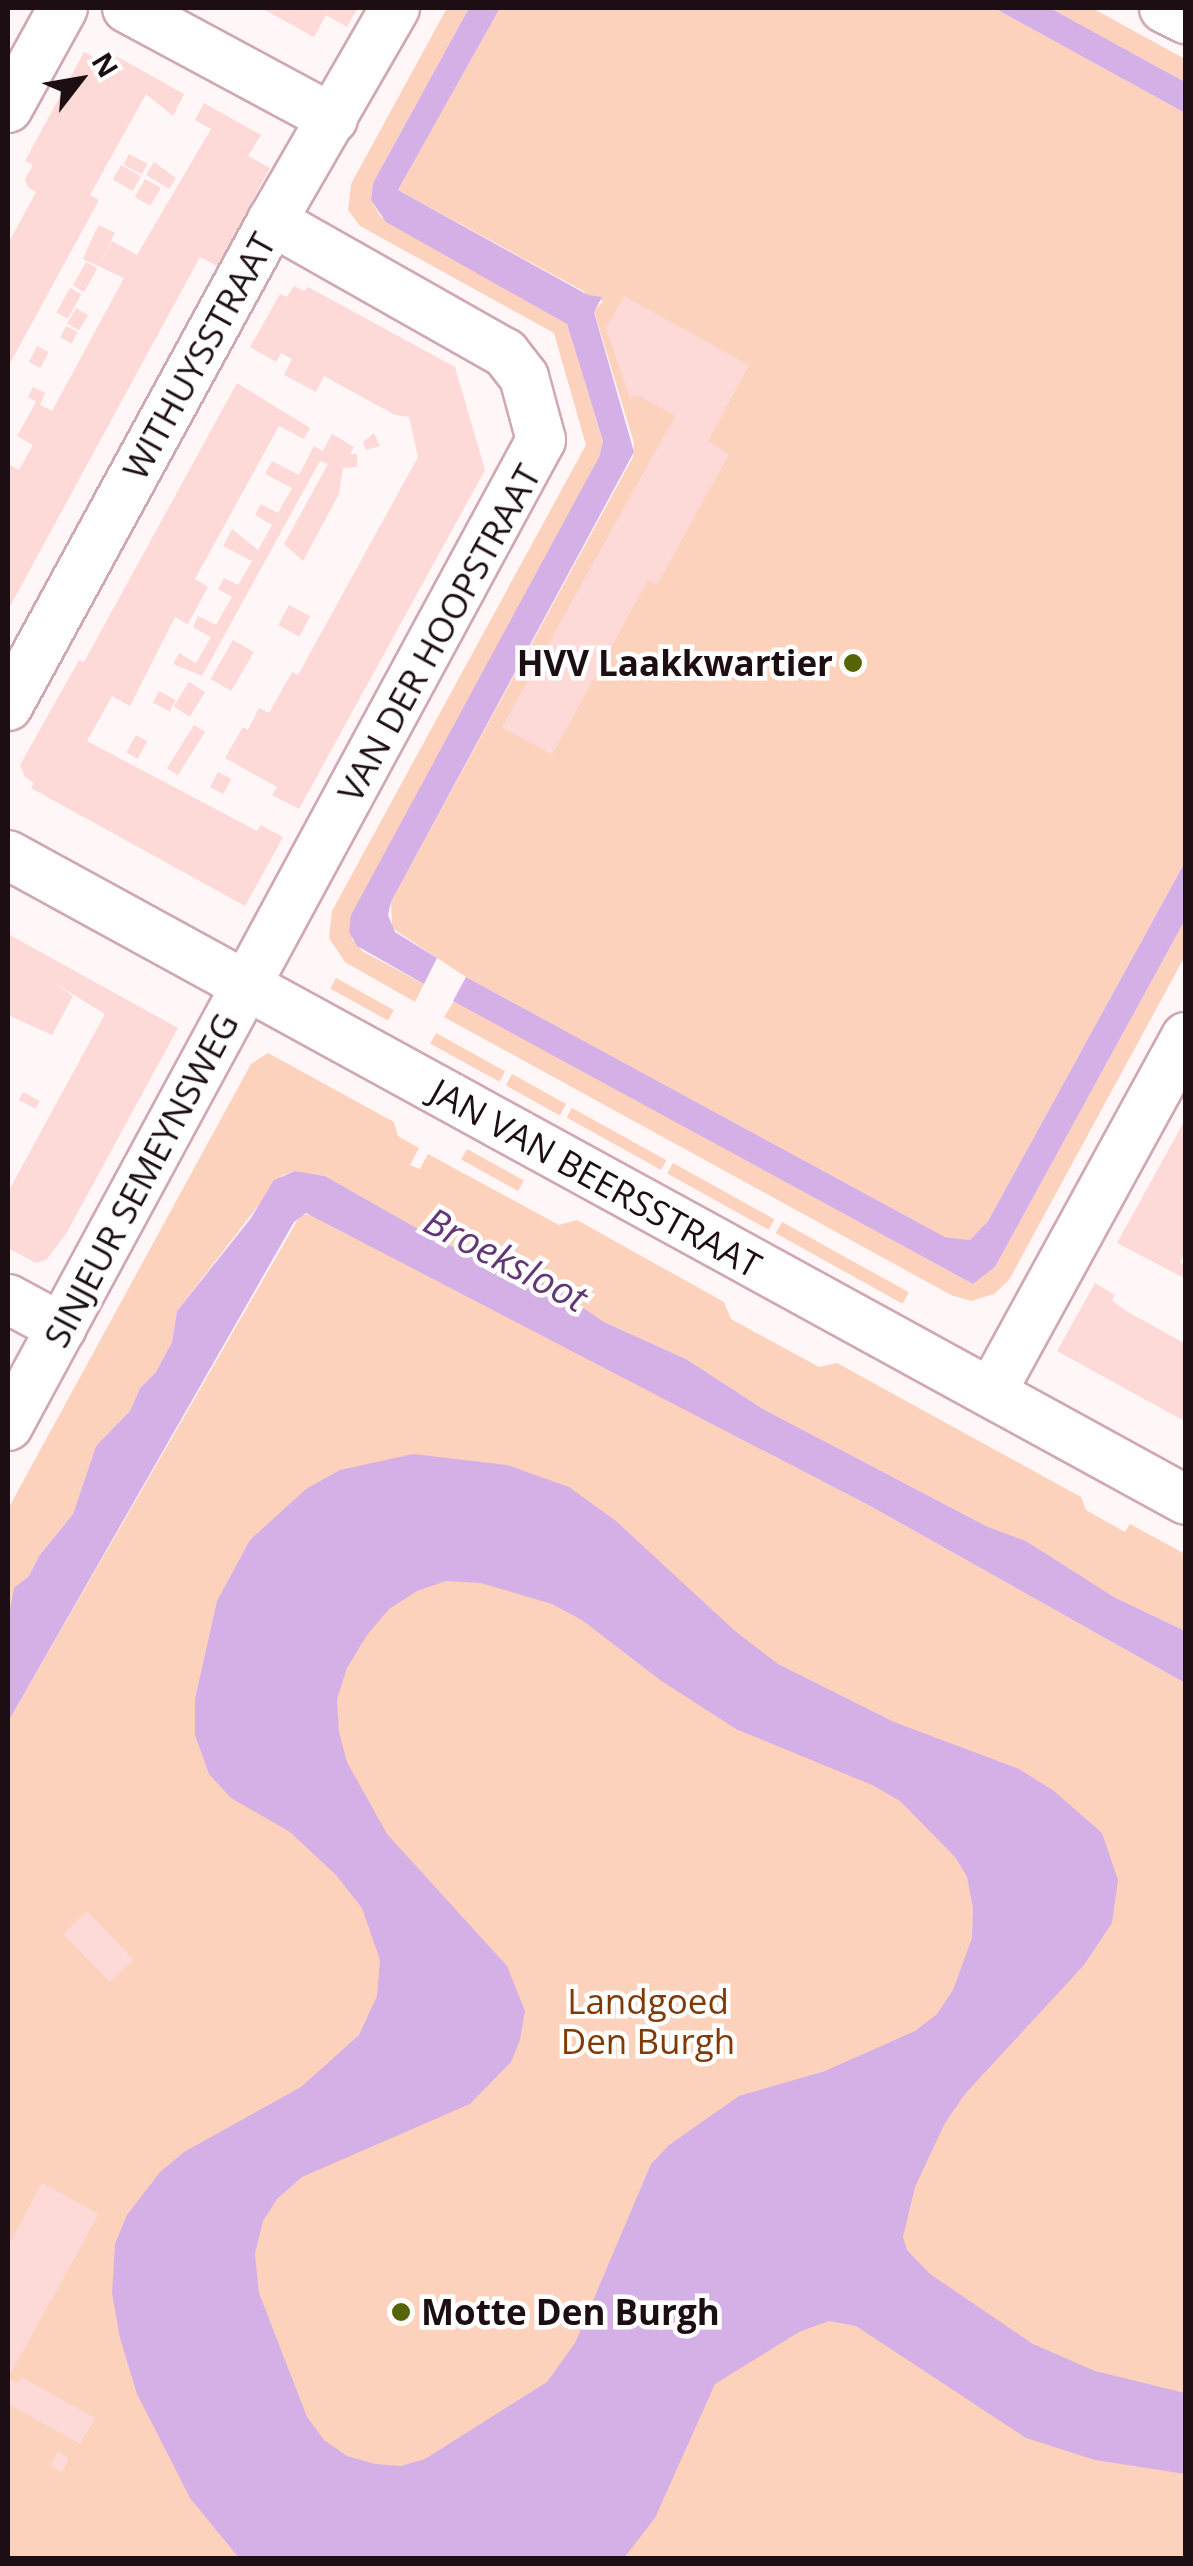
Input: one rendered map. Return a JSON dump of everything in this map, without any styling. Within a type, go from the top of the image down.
[{"type":"street","points":[[8,108],[63,8]]},
{"type":"street","points":[[127,8],[333,119]]},
{"type":"street","name":"WITHUYSSTRAAT","points":[[8,706],[272,222],[395,8]]},
{"type":"street","points":[[1166,8],[1186,19]]},
{"type":"street","name":"VAN DER HOOPSTRAAT","points":[[246,986],[541,440],[524,377],[510,358],[272,222]]},
{"type":"street","name":"JAN VAN BEERSSTRAAT","points":[[8,855],[1186,1500]]},
{"type":"street","name":"SINJEUR SEMEYNSWEG","points":[[8,1426],[246,986]]},
{"type":"street","points":[[992,1394],[1186,1037]]},
{"type":"street","points":[[8,1299],[62,1328]]},
{"type":"green space","points":[[447,8],[469,8],[373,183],[371,200],[381,217],[567,324],[603,441],[599,457],[352,939],[362,951],[424,984],[415,1002],[345,962],[329,938],[332,911],[586,445],[554,333],[360,226],[348,210],[351,184]]},
{"type":"green space","name":"HVV Laakkwartier","points":[[500,8],[994,8],[1185,113],[1185,862],[988,1221],[970,1240],[945,1237],[466,977],[392,928],[391,902],[633,457],[634,443],[594,311],[603,301],[582,295],[585,292],[398,190]]},
{"type":"green space","points":[[1050,8],[1092,8],[1185,59],[1185,82]]},
{"type":"green space","points":[[1185,920],[1185,956],[1009,1280],[994,1294],[971,1301],[951,1295],[444,1017],[454,1001],[973,1284],[995,1267]]},
{"type":"green space","points":[[336,978],[394,1010],[388,1020],[330,988]]},
{"type":"green space","points":[[436,1033],[505,1071],[499,1082],[430,1043]]},
{"type":"green space","points":[[268,1053],[394,1122],[398,1136],[419,1148],[410,1165],[420,1169],[428,1154],[559,1225],[577,1220],[724,1302],[731,1319],[819,1367],[837,1363],[1081,1497],[1086,1510],[1125,1532],[1130,1524],[1185,1554],[1185,1631],[1114,1597],[1026,1541],[988,1527],[763,1409],[686,1359],[604,1322],[531,1278],[442,1243],[325,1176],[295,1171],[281,1176],[177,1311],[172,1342],[156,1372],[140,1388],[130,1411],[96,1446],[73,1514],[39,1556],[29,1576],[15,1588],[8,1620],[8,1509],[251,1064]]},
{"type":"green space","points":[[512,1074],[566,1104],[560,1115],[506,1085]]},
{"type":"green space","points":[[572,1108],[666,1160],[661,1170],[567,1118]]},
{"type":"green space","points":[[467,1149],[524,1181],[518,1191],[461,1159]]},
{"type":"green space","points":[[673,1163],[774,1219],[769,1230],[667,1173]]},
{"type":"green space","name":"Landgoed Den Burgh","points":[[301,1214],[316,1216],[872,1507],[1185,1683],[1185,2558],[8,2558],[8,1722]]},
{"type":"green space","points":[[782,1222],[909,1292],[903,1304],[776,1233]]},
{"type":"shaded area","points":[[469,8],[500,8],[398,190],[588,295],[602,297],[594,312],[634,452],[391,902],[388,915],[395,932],[437,958],[424,984],[357,946],[349,932],[351,915],[599,457],[603,441],[567,324],[386,222],[371,200],[373,183]]},
{"type":"shaded area","points":[[994,8],[1050,8],[1185,82],[1185,113]]},
{"type":"shaded area","points":[[1185,862],[1185,920],[995,1267],[973,1284],[453,1001],[466,977],[945,1237],[970,1240],[988,1221]]},
{"type":"shaded area","points":[[295,1171],[325,1176],[441,1242],[551,1286],[604,1322],[686,1359],[763,1409],[988,1527],[1026,1541],[1114,1597],[1185,1631],[1185,1683],[872,1507],[306,1213],[294,1222],[8,1722],[8,1620],[14,1588],[29,1576],[39,1556],[73,1514],[96,1446],[130,1411],[140,1388],[156,1372],[172,1342],[177,1311],[251,1218],[274,1180]]},
{"type":"shaded area","points":[[413,1454],[507,1465],[569,1487],[616,1521],[735,1631],[778,1664],[894,1722],[1019,1769],[1054,1791],[1102,1833],[1118,1880],[1112,1923],[1084,1965],[965,2094],[945,2123],[915,2187],[903,2237],[907,2250],[930,2274],[1033,2344],[1095,2371],[1185,2393],[1185,2474],[1095,2460],[1026,2438],[856,2326],[829,2321],[799,2332],[715,2384],[655,2518],[624,2558],[239,2558],[190,2498],[137,2394],[120,2338],[112,2293],[115,2244],[127,2215],[160,2172],[184,2152],[301,2087],[359,2035],[377,1996],[380,1960],[362,1908],[336,1875],[290,1832],[231,1798],[209,1774],[195,1735],[195,1699],[217,1601],[250,1540],[306,1489],[340,1470]],"holes":[[[446,1581],[481,1583],[552,1604],[582,1620],[660,1680],[736,1729],[872,1785],[900,1801],[956,1858],[967,1877],[973,1908],[972,1938],[953,1990],[937,2014],[915,2031],[825,2071],[739,2096],[669,2145],[651,2164],[575,2343],[547,2382],[425,2459],[401,2466],[375,2464],[347,2456],[324,2440],[307,2417],[259,2293],[255,2254],[263,2221],[277,2199],[302,2177],[470,2104],[511,2062],[520,2040],[525,2011],[507,1966],[387,1834],[347,1762],[339,1732],[337,1699],[347,1668],[389,1609],[417,1591]]]},
{"type":"building","points":[[261,8],[358,8],[347,27],[326,15],[314,37]]},
{"type":"building","points":[[84,52],[104,62],[109,52],[184,94],[173,116],[146,94],[90,195],[99,200],[8,367],[8,244],[36,192],[25,179],[33,165],[25,161]]},
{"type":"building","points":[[204,103],[261,135],[248,156],[270,168],[217,266],[200,257],[8,610],[8,464],[19,470],[33,445],[17,436],[36,402],[28,397],[33,387],[45,393],[40,405],[52,411],[124,278],[83,259],[94,234],[99,225],[115,233],[101,262],[112,241],[137,255],[211,129],[195,120]]},
{"type":"building","points":[[129,154],[148,164],[142,174],[123,165]]},
{"type":"building","points":[[154,162],[176,178],[169,189],[146,175]]},
{"type":"building","points":[[121,165],[141,176],[133,191],[113,180]]},
{"type":"building","points":[[145,179],[161,188],[151,206],[135,197]]},
{"type":"building","points":[[86,262],[97,268],[84,292],[73,286]]},
{"type":"building","points":[[294,286],[304,291],[308,287],[455,367],[485,470],[299,809],[272,795],[277,787],[225,758],[243,727],[248,730],[259,708],[269,713],[292,672],[298,675],[418,457],[409,417],[395,415],[324,376],[316,392],[284,375],[292,359],[281,353],[276,362],[250,347],[280,294],[287,297]]},
{"type":"building","points":[[70,288],[81,294],[68,319],[56,312]]},
{"type":"building","points":[[624,296],[749,365],[708,441],[729,454],[657,585],[648,580],[552,755],[502,727],[675,416],[638,395],[630,398],[606,329]]},
{"type":"building","points":[[76,308],[88,315],[79,331],[67,324]]},
{"type":"building","points":[[66,326],[78,332],[72,343],[60,338]]},
{"type":"building","points":[[37,346],[49,352],[40,368],[29,362]]},
{"type":"building","points":[[237,383],[310,428],[304,439],[279,426],[195,579],[208,587],[188,624],[175,617],[130,706],[112,696],[87,741],[257,831],[261,825],[283,837],[245,906],[31,788],[34,783],[25,777],[20,765],[79,660],[84,662]]},
{"type":"building","points":[[374,433],[380,446],[366,450],[363,442]]},
{"type":"building","points":[[332,434],[354,447],[350,454],[357,454],[357,467],[343,468],[339,494],[303,561],[284,544],[328,464],[320,461],[202,676],[173,664],[179,653],[196,663],[211,637],[193,627],[198,616],[216,625],[232,597],[218,589],[224,578],[238,585],[252,561],[223,546],[232,529],[258,550],[272,525],[255,515],[261,504],[278,513],[292,488],[265,474],[272,461],[299,475],[314,446],[323,451]]},
{"type":"building","points":[[289,605],[310,616],[299,637],[278,625]]},
{"type":"building","points":[[233,640],[254,652],[231,691],[210,679]]},
{"type":"building","points":[[189,682],[205,692],[190,717],[174,707]]},
{"type":"building","points":[[159,691],[176,700],[170,711],[153,702]]},
{"type":"building","points":[[194,725],[205,732],[178,775],[167,768]]},
{"type":"building","points":[[136,735],[147,741],[138,759],[126,752]]},
{"type":"building","points":[[218,772],[231,779],[223,794],[210,787]]},
{"type":"building","points":[[8,934],[178,1028],[66,1234],[46,1260],[36,1263],[8,1248],[8,1192],[105,1014],[53,982],[73,996],[52,1035],[8,1015]]},
{"type":"building","points":[[23,1092],[40,1101],[36,1109],[19,1100]]},
{"type":"building","points":[[1186,1118],[1186,1252],[1180,1262],[1186,1265],[1186,1279],[1117,1243]]},
{"type":"building","points":[[1095,1283],[1115,1295],[1112,1300],[1126,1311],[1186,1344],[1186,1422],[1057,1351]]},
{"type":"building","points":[[87,1911],[134,1959],[110,1982],[63,1934]]},
{"type":"building","points":[[42,2183],[99,2214],[8,2378],[8,2246]]},
{"type":"building","points":[[21,2377],[95,2418],[80,2444],[10,2405],[8,2411],[8,2378],[18,2383]]},
{"type":"building","points":[[58,2452],[69,2458],[62,2472],[50,2466]]},
{"type":"place","name":"HVV Laakkwartier","points":[[853,663]]},
{"type":"place","name":"Motte Den Burgh","points":[[401,2312]]},
{"type":"water label","name":"Broeksloot","points":[[506,1259]]}]
